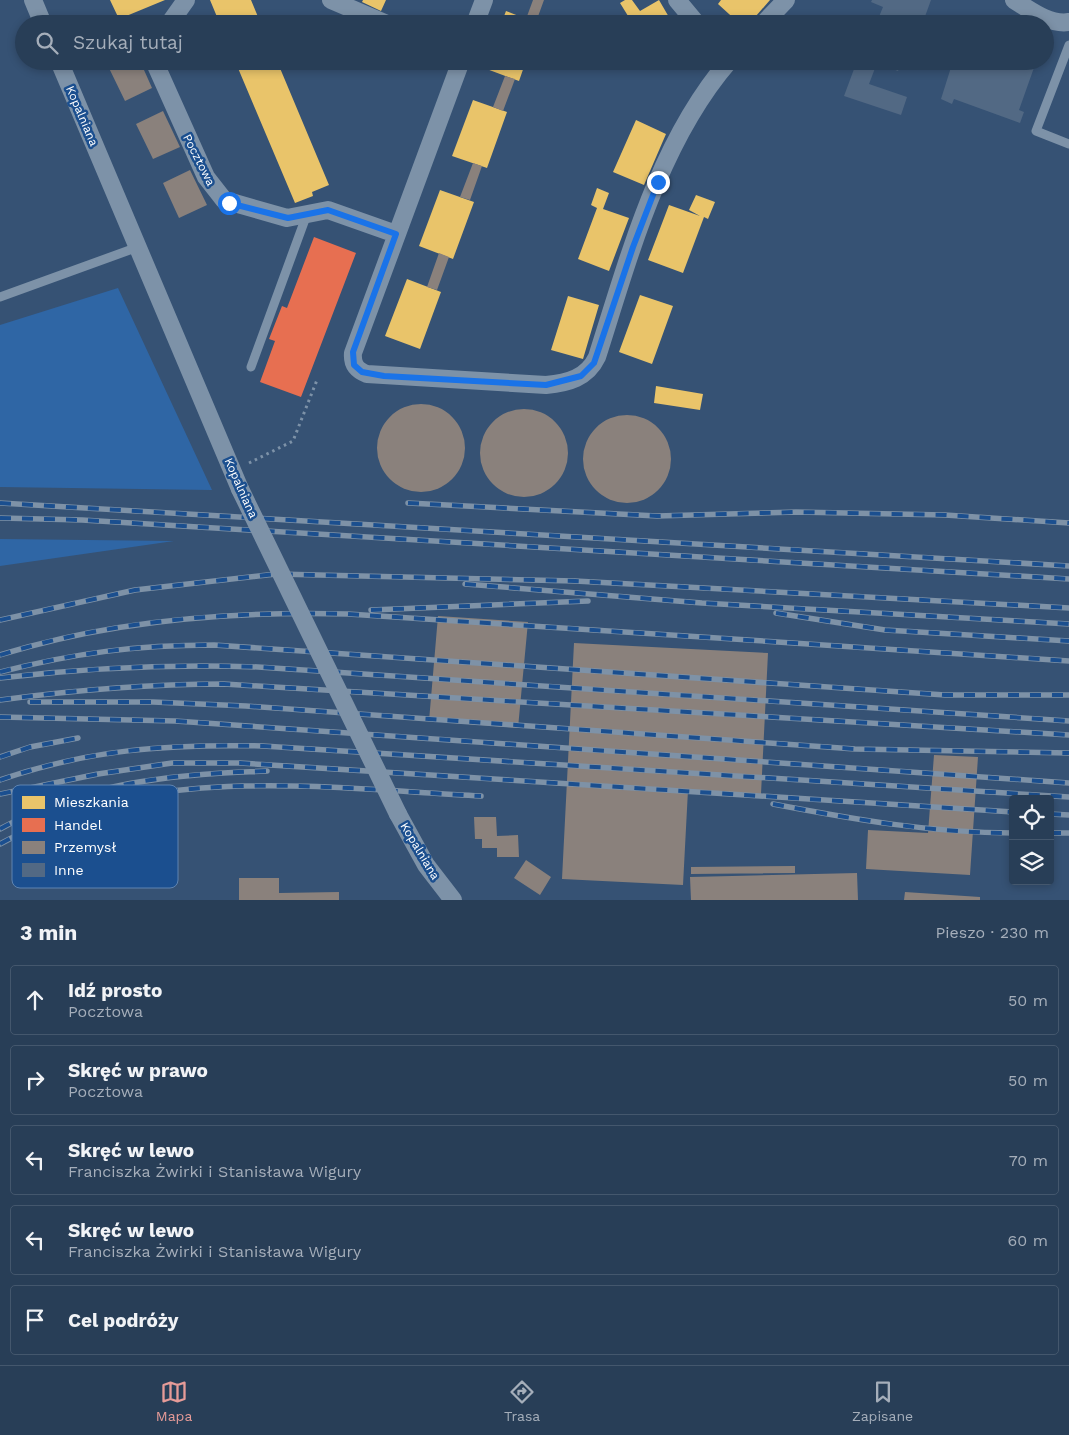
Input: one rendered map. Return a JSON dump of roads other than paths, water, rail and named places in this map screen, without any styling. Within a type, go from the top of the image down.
[{"type":"street","points":[[33,0],[39,15]]},
{"type":"street","points":[[175,15],[186,0]]},
{"type":"street","points":[[331,0],[366,15]]},
{"type":"street","points":[[478,15],[484,0]]},
{"type":"street","points":[[677,0],[690,15]]},
{"type":"street","points":[[772,15],[786,0]]},
{"type":"street","points":[[1014,0],[1039,15]]},
{"type":"street","points":[[1054,21],[1069,22]]},
{"type":"street","name":"Kopalniana","points":[[63,70],[240,488],[398,814],[426,865],[453,900]]},
{"type":"street","name":"Pocztowa","points":[[158,70],[203,170],[220,196],[236,205],[288,218],[328,210],[396,234]]},
{"type":"street","points":[[458,70],[355,346],[354,365],[362,372],[384,376],[546,385],[572,380],[587,372],[597,357],[637,235],[673,148],[694,107],[722,70]]},
{"type":"lane","points":[[1069,45],[1036,131],[1069,144]]},
{"type":"lane","points":[[251,367],[307,214]]},
{"type":"lane","points":[[0,297],[138,247]]},
{"type":"railway","points":[[0,503],[1069,566]]},
{"type":"railway","points":[[408,503],[657,516],[796,512],[945,515],[1069,523]]},
{"type":"railway","points":[[0,518],[82,520],[1069,579]]},
{"type":"railway","points":[[0,620],[135,590],[276,574],[575,581],[1069,608]]},
{"type":"railway","points":[[465,584],[702,603],[1069,624]]},
{"type":"railway","points":[[371,610],[588,601]]},
{"type":"railway","points":[[0,655],[85,633],[128,626],[216,616],[304,613],[348,614],[1069,661]]},
{"type":"railway","points":[[776,613],[885,630],[1069,641]]},
{"type":"railway","points":[[0,672],[106,651],[185,645],[214,645],[945,695],[1069,695]]},
{"type":"railway","points":[[0,678],[129,668],[193,666],[258,667],[1069,721]]},
{"type":"railway","points":[[0,700],[112,688],[224,684],[1069,735]]},
{"type":"railway","points":[[30,702],[153,702],[246,706],[855,749],[1069,753]]},
{"type":"railway","points":[[0,717],[175,721],[1069,783]]},
{"type":"railway","points":[[0,757],[30,747],[78,738]]},
{"type":"railway","points":[[0,780],[66,761],[98,755],[195,746],[263,746],[1069,797]]},
{"type":"railway","points":[[44,785],[98,774],[172,763],[240,763],[1009,812]]},
{"type":"railway","points":[[125,785],[163,778],[267,771]]},
{"type":"railway","points":[[178,791],[236,786],[297,786],[481,796]]},
{"type":"railway","points":[[0,794],[12,792]]},
{"type":"railway","points":[[773,804],[862,820],[922,828],[1009,833]]},
{"type":"railway","points":[[1054,814],[1069,815]]},
{"type":"railway","points":[[0,829],[12,823]]},
{"type":"railway","points":[[1054,833],[1069,833]]},
{"type":"railway","points":[[0,844],[12,838]]}]
